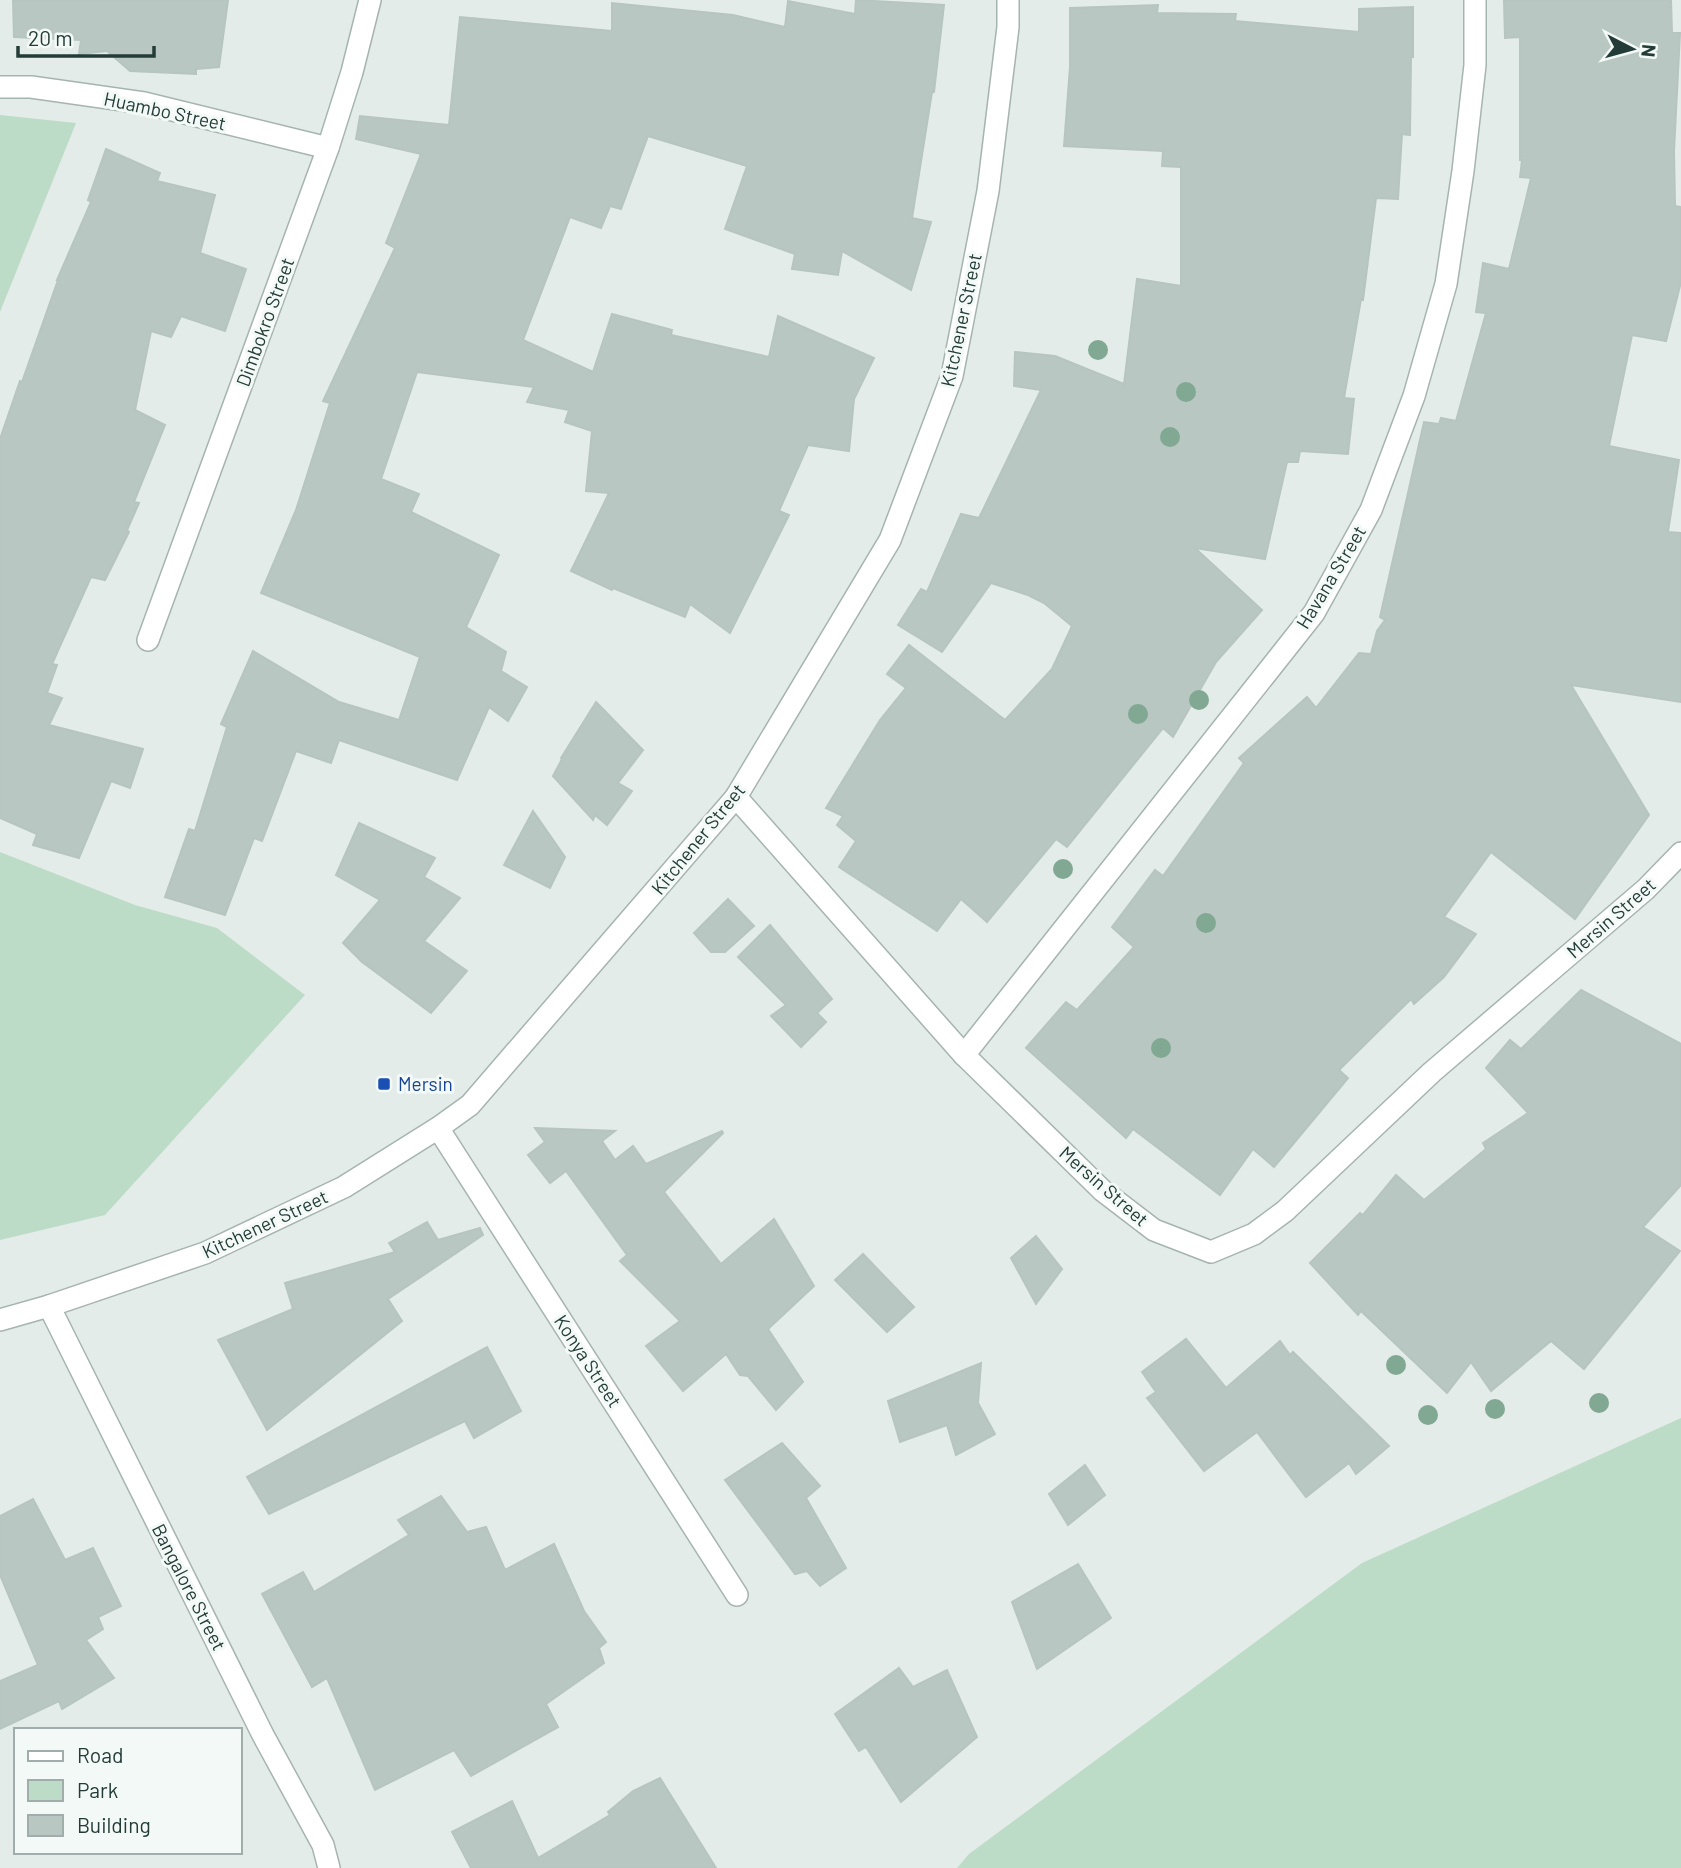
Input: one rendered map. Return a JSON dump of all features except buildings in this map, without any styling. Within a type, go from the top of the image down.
[{"type":"street","name":"Dimbokro Street","points":[[148,640],[328,148],[352,72],[370,0]]},
{"type":"street","name":"Kitchener Street","points":[[0,1320],[205,1253],[344,1187],[438,1128],[470,1105],[736,797],[890,540],[952,376],[988,191],[1008,27],[1008,0]]},
{"type":"street","name":"Havana Street","points":[[964,1055],[1314,613],[1371,510],[1414,396],[1446,284],[1475,65],[1475,0]]},
{"type":"street","name":"Huambo Street","points":[[0,87],[31,87],[144,103],[328,148]]},
{"type":"street","name":"Mersin Street","points":[[736,797],[964,1055],[1103,1191],[1154,1230],[1211,1252],[1255,1234],[1285,1211],[1432,1072],[1646,889],[1681,853]]},
{"type":"street","name":"Konya Street","points":[[438,1128],[737,1595]]},
{"type":"street","name":"Bangalore Street","points":[[49,1306],[263,1735],[323,1845],[329,1868]]},
{"type":"green space","points":[[0,115],[76,123],[0,312]]},
{"type":"green space","points":[[0,852],[135,905],[217,928],[305,995],[105,1215],[0,1240]]},
{"type":"green space","points":[[1681,1418],[1681,1868],[957,1868],[969,1854],[1362,1563]]},
{"type":"place","name":"Mersin","points":[[384,1084]]}]
